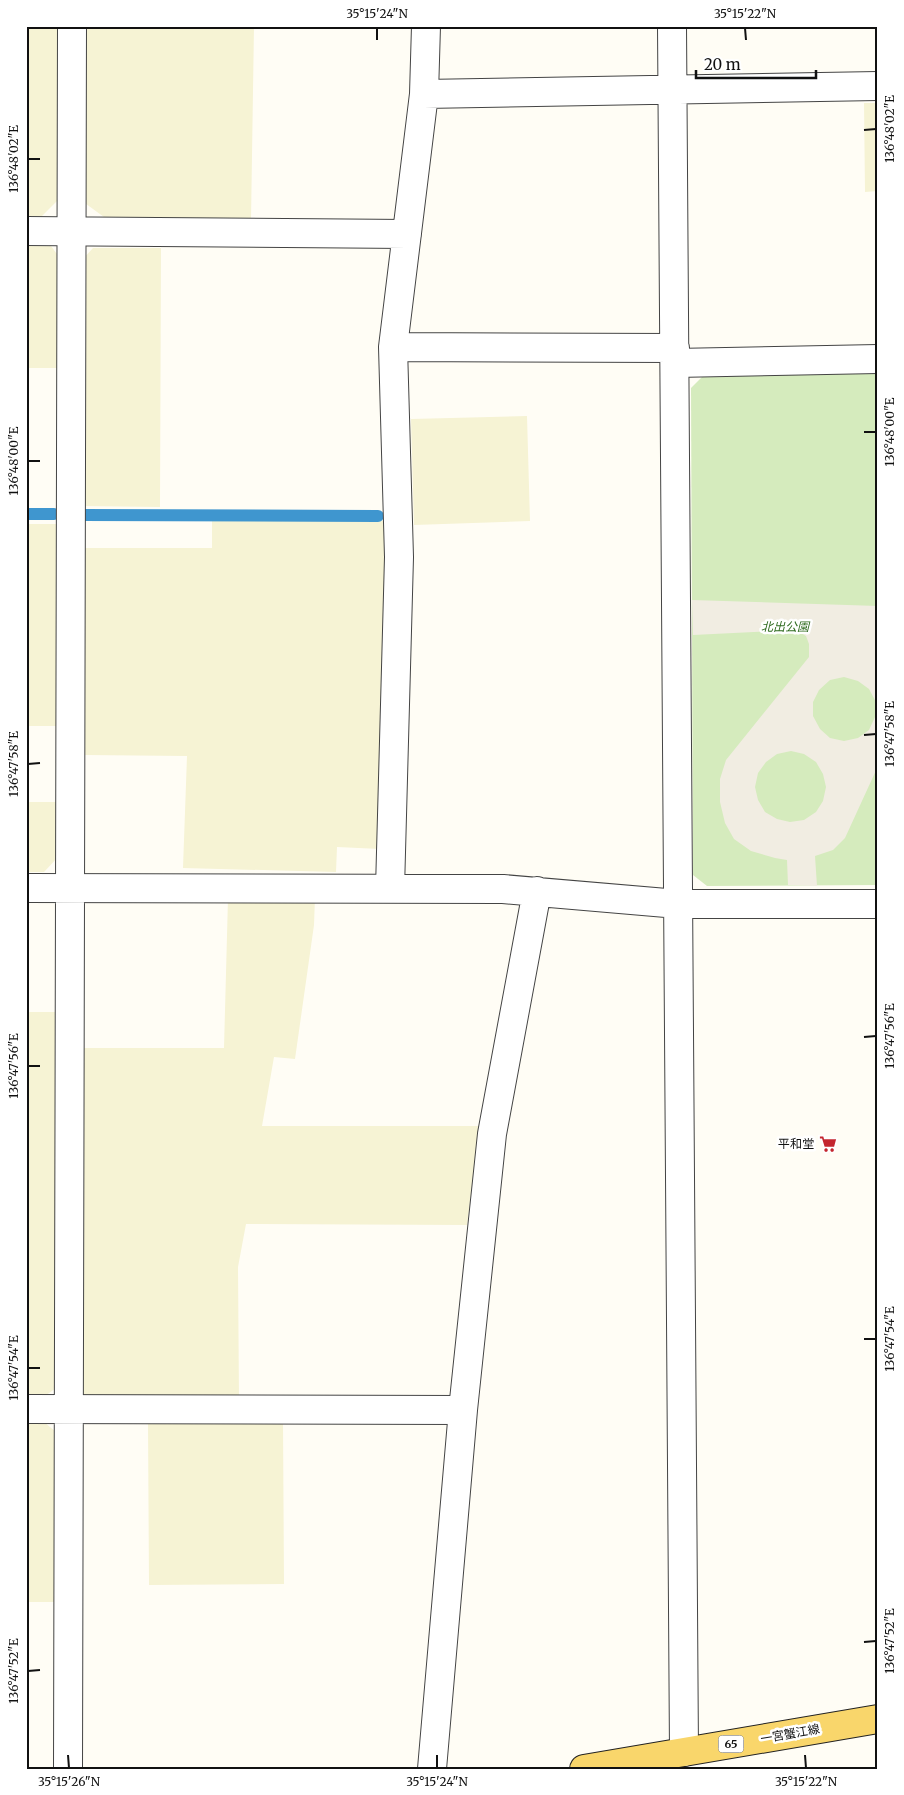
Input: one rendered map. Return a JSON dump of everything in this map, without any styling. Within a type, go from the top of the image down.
[{"type":"main road","name":"一宮蟹江線","points":[[584,1769],[878,1719]]},
{"type":"street","points":[[68,1769],[72,26]]},
{"type":"street","points":[[390,889],[400,557],[393,347],[424,94],[426,26]]},
{"type":"street","points":[[672,26],[684,1752]]},
{"type":"street","points":[[424,94],[878,86]]},
{"type":"street","points":[[26,232],[407,234]]},
{"type":"street","points":[[393,347],[675,356],[878,359]]},
{"type":"street","points":[[26,888],[503,889],[678,904],[878,904]]},
{"type":"street","points":[[432,1769],[463,1410],[492,1134],[537,892]]},
{"type":"street","points":[[26,1409],[463,1410]]},
{"type":"shaded area","points":[[26,26],[59,26],[59,199],[42,216],[26,216]]},
{"type":"shaded area","points":[[84,26],[254,26],[251,220],[104,217],[82,201]]},
{"type":"shaded area","points":[[864,103],[878,103],[878,191],[865,192]]},
{"type":"shaded area","points":[[26,238],[41,238],[51,246],[60,258],[59,368],[26,368]]},
{"type":"shaded area","points":[[93,248],[161,248],[160,507],[82,506],[83,259]]},
{"type":"shaded area","points":[[527,416],[530,521],[414,525],[411,419]]},
{"type":"shaded area","points":[[212,521],[386,521],[380,849],[337,847],[336,872],[183,868],[187,756],[85,755],[85,548],[212,548]]},
{"type":"shaded area","points":[[26,524],[57,524],[56,726],[26,726]]},
{"type":"shaded area","points":[[692,600],[878,606],[878,766],[845,838],[833,850],[815,856],[817,886],[788,885],[787,860],[751,851],[734,839],[725,823],[720,802],[720,779],[726,760],[809,657],[809,644],[806,636],[796,630],[693,635]],"holes":[[[844,677],[858,681],[869,689],[876,702],[875,717],[869,730],[858,738],[844,741],[830,738],[820,729],[813,716],[813,702],[819,690],[830,680]],[[791,751],[804,754],[816,762],[823,774],[826,787],[823,801],[816,812],[804,820],[790,822],[777,819],[765,812],[758,800],[755,787],[758,773],[766,762],[777,754]]]},
{"type":"shaded area","points":[[26,802],[58,802],[59,856],[44,872],[26,872]]},
{"type":"shaded area","points":[[315,897],[314,925],[295,1059],[274,1057],[262,1126],[480,1126],[467,1225],[246,1224],[238,1267],[239,1399],[93,1402],[80,1392],[80,1048],[224,1048],[228,898]]},
{"type":"shaded area","points":[[26,1012],[57,1012],[56,1388],[38,1401],[26,1401]]},
{"type":"shaded area","points":[[26,1417],[38,1417],[56,1432],[56,1602],[26,1602]]},
{"type":"shaded area","points":[[283,1421],[284,1584],[149,1585],[148,1422]]},
{"type":"green space","name":"北出公園","points":[[878,373],[878,885],[707,886],[693,875],[691,388],[704,375]]},
{"type":"waterway","points":[[26,514],[54,514]]},
{"type":"waterway","points":[[83,515],[378,516]]},
{"type":"place","name":"平和堂","points":[[828,1144]]}]
